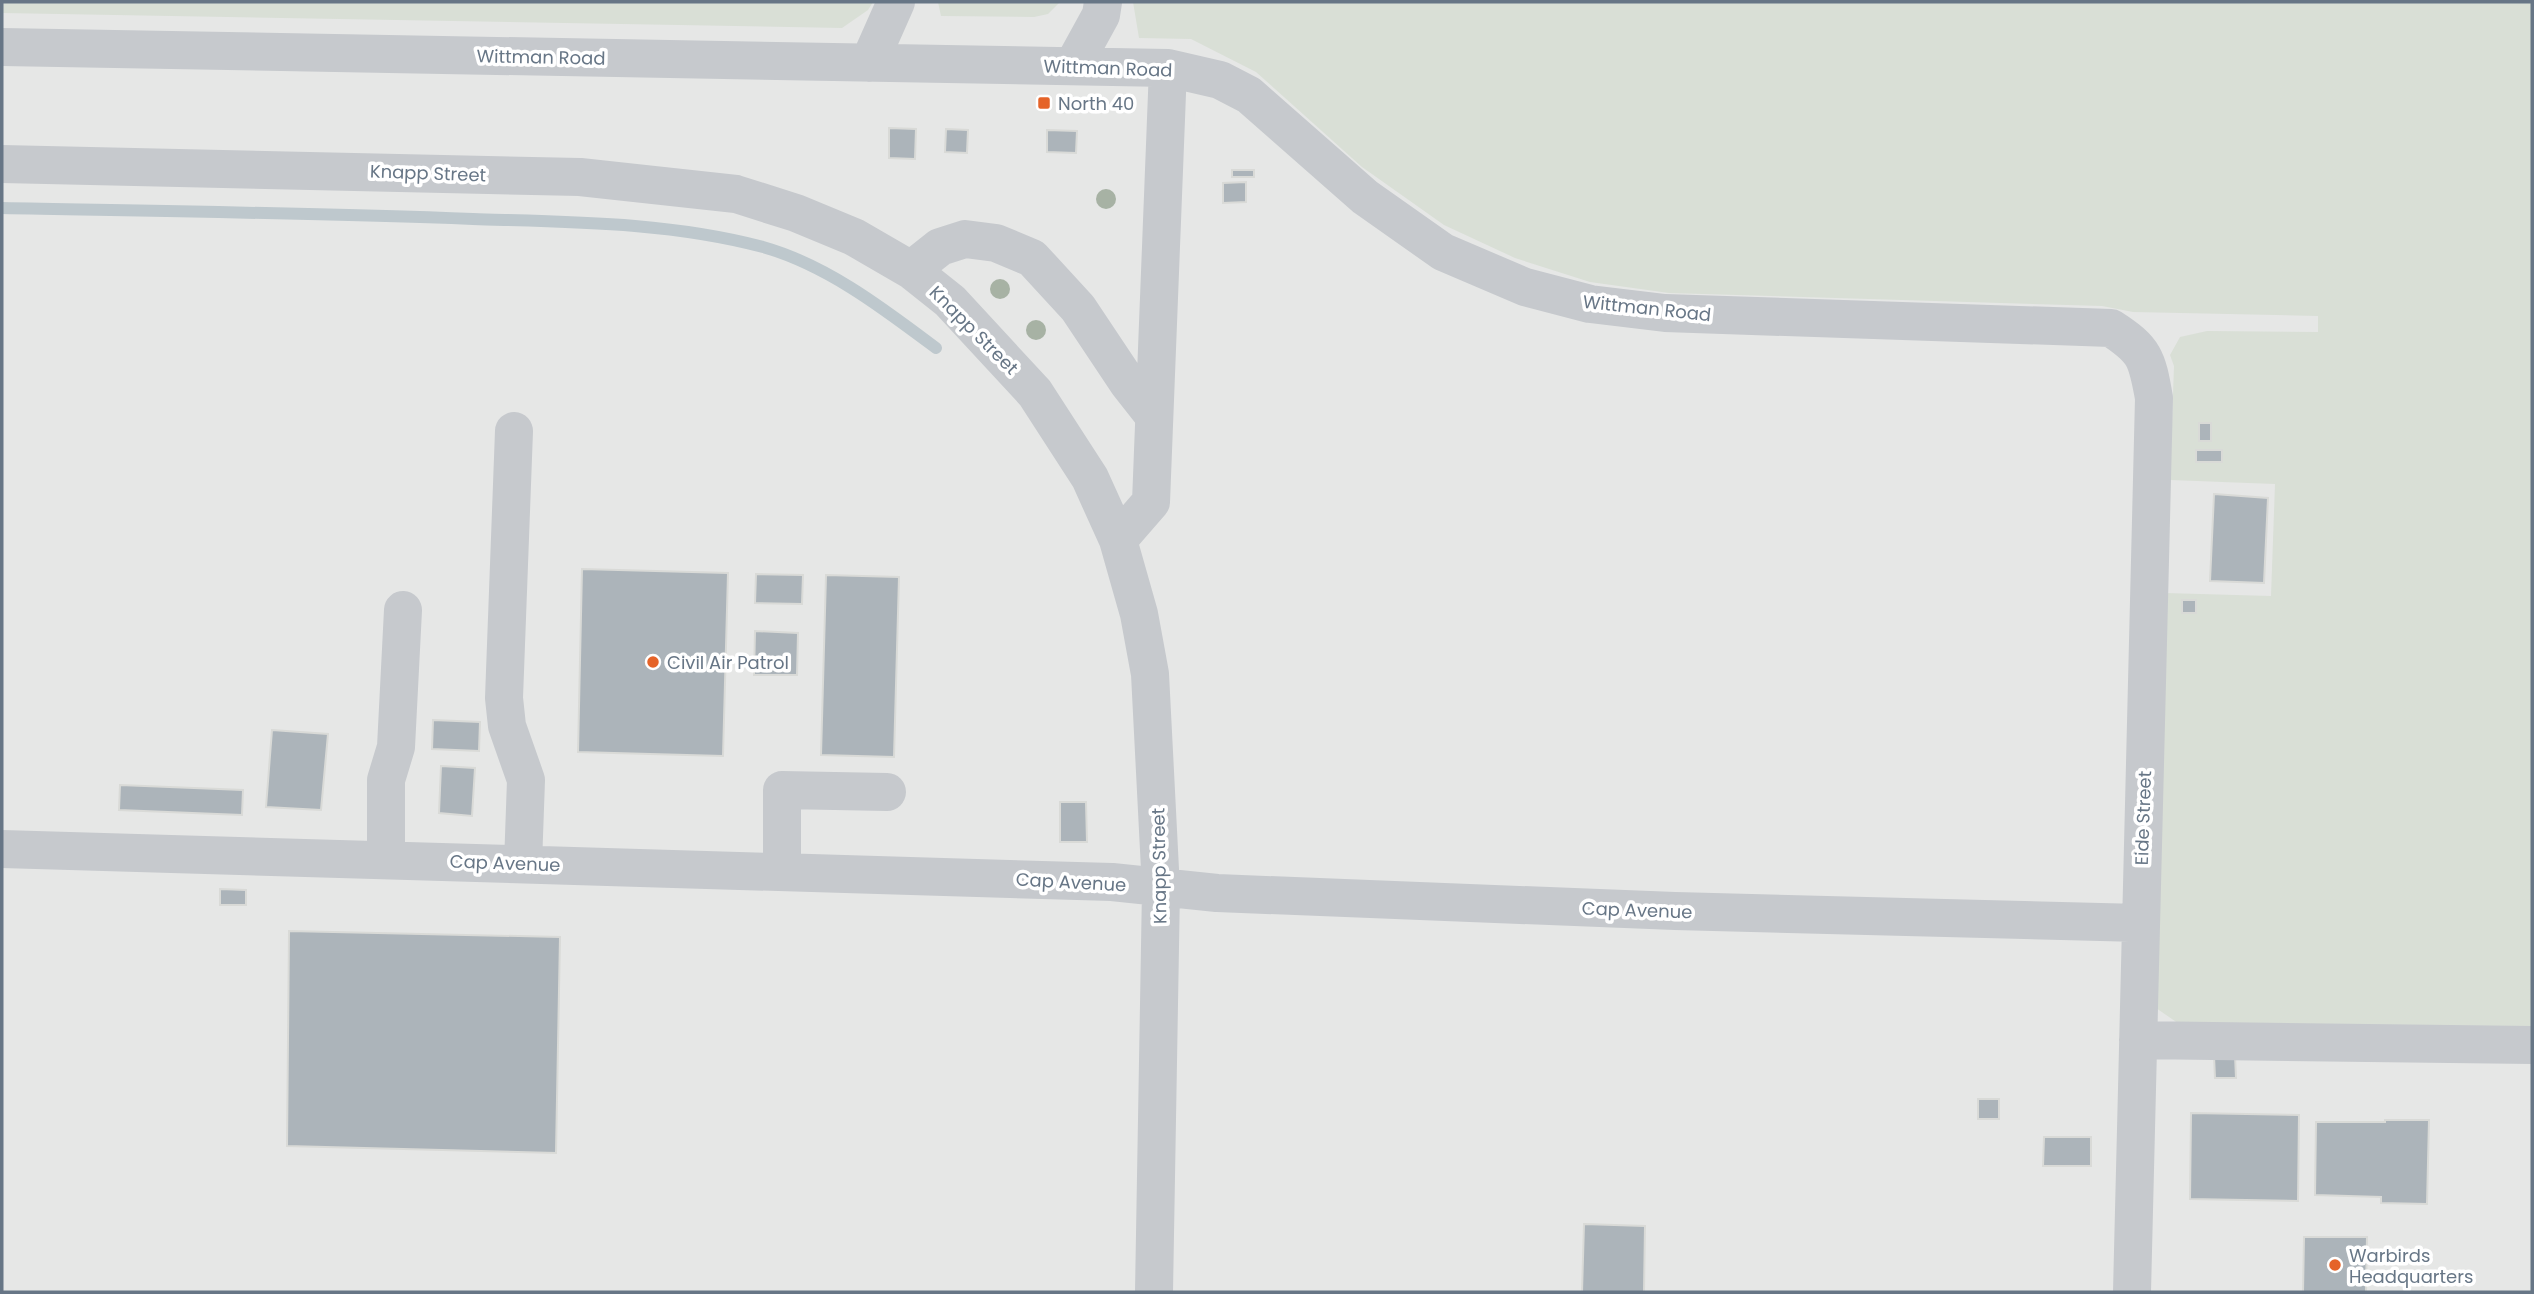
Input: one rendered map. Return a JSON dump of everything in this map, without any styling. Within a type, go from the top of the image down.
[{"type":"lane","points":[[869,63],[896,2]]},
{"type":"lane","points":[[1073,66],[1101,15],[1103,2]]},
{"type":"lane","name":"Wittman Road","points":[[2,47],[1168,68],[1220,79],[1249,95],[1365,197],[1443,253],[1525,287],[1590,304],[1665,313],[2111,328],[2138,346]]},
{"type":"lane","points":[[1118,540],[1151,502],[1168,68]]},
{"type":"lane","name":"Knapp Street","points":[[2,164],[580,177],[736,194],[796,213],[854,237],[911,270],[950,301],[1035,393],[1090,478],[1118,540],[1139,614],[1150,674],[1161,889],[1154,1292]]},
{"type":"lane","points":[[911,270],[940,247],[965,239],[996,243],[1032,258],[1078,308],[1128,383],[1154,415]]},
{"type":"lane","name":"Eide Street","points":[[2132,1292],[2154,398],[2149,372],[2138,346]]},
{"type":"lane","points":[[514,431],[504,698],[508,726],[526,780],[523,864]]},
{"type":"lane","points":[[386,859],[386,780],[396,747],[403,610]]},
{"type":"lane","points":[[782,872],[782,790],[887,792]]},
{"type":"lane","name":"Cap Avenue","points":[[2,849],[1112,882],[1161,889],[1675,911],[2140,922]]},
{"type":"lane","points":[[2138,1040],[2532,1045]]},
{"type":"shaded area","points":[[2,2],[2532,2],[2532,1292],[2,1292]]},
{"type":"shaded area","points":[[2,2],[873,2],[868,10],[842,28],[2,13]]},
{"type":"shaded area","points":[[938,2],[1060,2],[1048,14],[1034,17],[941,16]]},
{"type":"shaded area","points":[[1133,2],[2532,2],[2532,1033],[2185,1028],[2156,1008],[2165,593],[2271,596],[2275,484],[2170,480],[2174,366],[2170,355],[2180,337],[2207,331],[2318,332],[2318,316],[2133,312],[2102,306],[1669,293],[1590,282],[1515,258],[1444,225],[1362,167],[1256,72],[1191,39],[1139,38]]},
{"type":"building","points":[[889,128],[916,129],[915,159],[889,158]]},
{"type":"building","points":[[946,129],[968,130],[967,153],[945,152]]},
{"type":"building","points":[[1047,130],[1077,131],[1076,153],[1047,152]]},
{"type":"building","points":[[1232,170],[1254,170],[1254,177],[1232,177]]},
{"type":"building","points":[[1246,182],[1246,202],[1223,203],[1223,183]]},
{"type":"building","points":[[2199,423],[2211,423],[2211,441],[2199,441]]},
{"type":"building","points":[[2196,450],[2222,450],[2222,462],[2196,462]]},
{"type":"building","points":[[2214,494],[2268,498],[2264,583],[2210,581]]},
{"type":"building","name":"Civil Air Patrol","points":[[582,569],[728,573],[723,756],[578,752]]},
{"type":"building","points":[[756,574],[803,575],[802,604],[755,603]]},
{"type":"building","points":[[826,575],[899,577],[894,757],[821,755]]},
{"type":"building","points":[[2182,600],[2196,600],[2196,613],[2182,613]]},
{"type":"building","points":[[755,631],[798,633],[797,675],[754,675]]},
{"type":"building","points":[[433,720],[480,722],[479,751],[432,749]]},
{"type":"building","points":[[272,730],[328,734],[321,810],[266,807]]},
{"type":"building","points":[[441,766],[475,768],[472,816],[439,813]]},
{"type":"building","points":[[120,785],[243,790],[242,815],[119,810]]},
{"type":"building","points":[[1060,802],[1086,802],[1087,842],[1060,842]]},
{"type":"building","points":[[220,889],[246,890],[246,905],[220,905]]},
{"type":"building","points":[[289,931],[560,937],[556,1153],[287,1146]]},
{"type":"building","points":[[2235,1055],[2236,1078],[2215,1078],[2214,1056]]},
{"type":"building","points":[[1978,1099],[1999,1099],[1999,1119],[1978,1119]]},
{"type":"building","points":[[2191,1113],[2299,1115],[2298,1201],[2190,1199]]},
{"type":"building","points":[[2429,1120],[2427,1204],[2381,1203],[2381,1197],[2315,1195],[2316,1122]]},
{"type":"building","points":[[2044,1137],[2091,1137],[2091,1166],[2043,1166]]},
{"type":"building","points":[[1584,1224],[1645,1226],[1644,1292],[1582,1292]]},
{"type":"building","name":"Warbirds Headquarters","points":[[2304,1237],[2367,1237],[2366,1292],[2303,1292]]},
{"type":"waterway","points":[[2,208],[546,221],[692,232],[763,247],[810,265],[854,290],[936,348]]},
{"type":"place","name":"North 40","points":[[1044,103]]},
{"type":"place","name":"Civil Air Patrol","points":[[653,662]]},
{"type":"place","name":"Warbirds Headquarters","points":[[2335,1265]]}]
